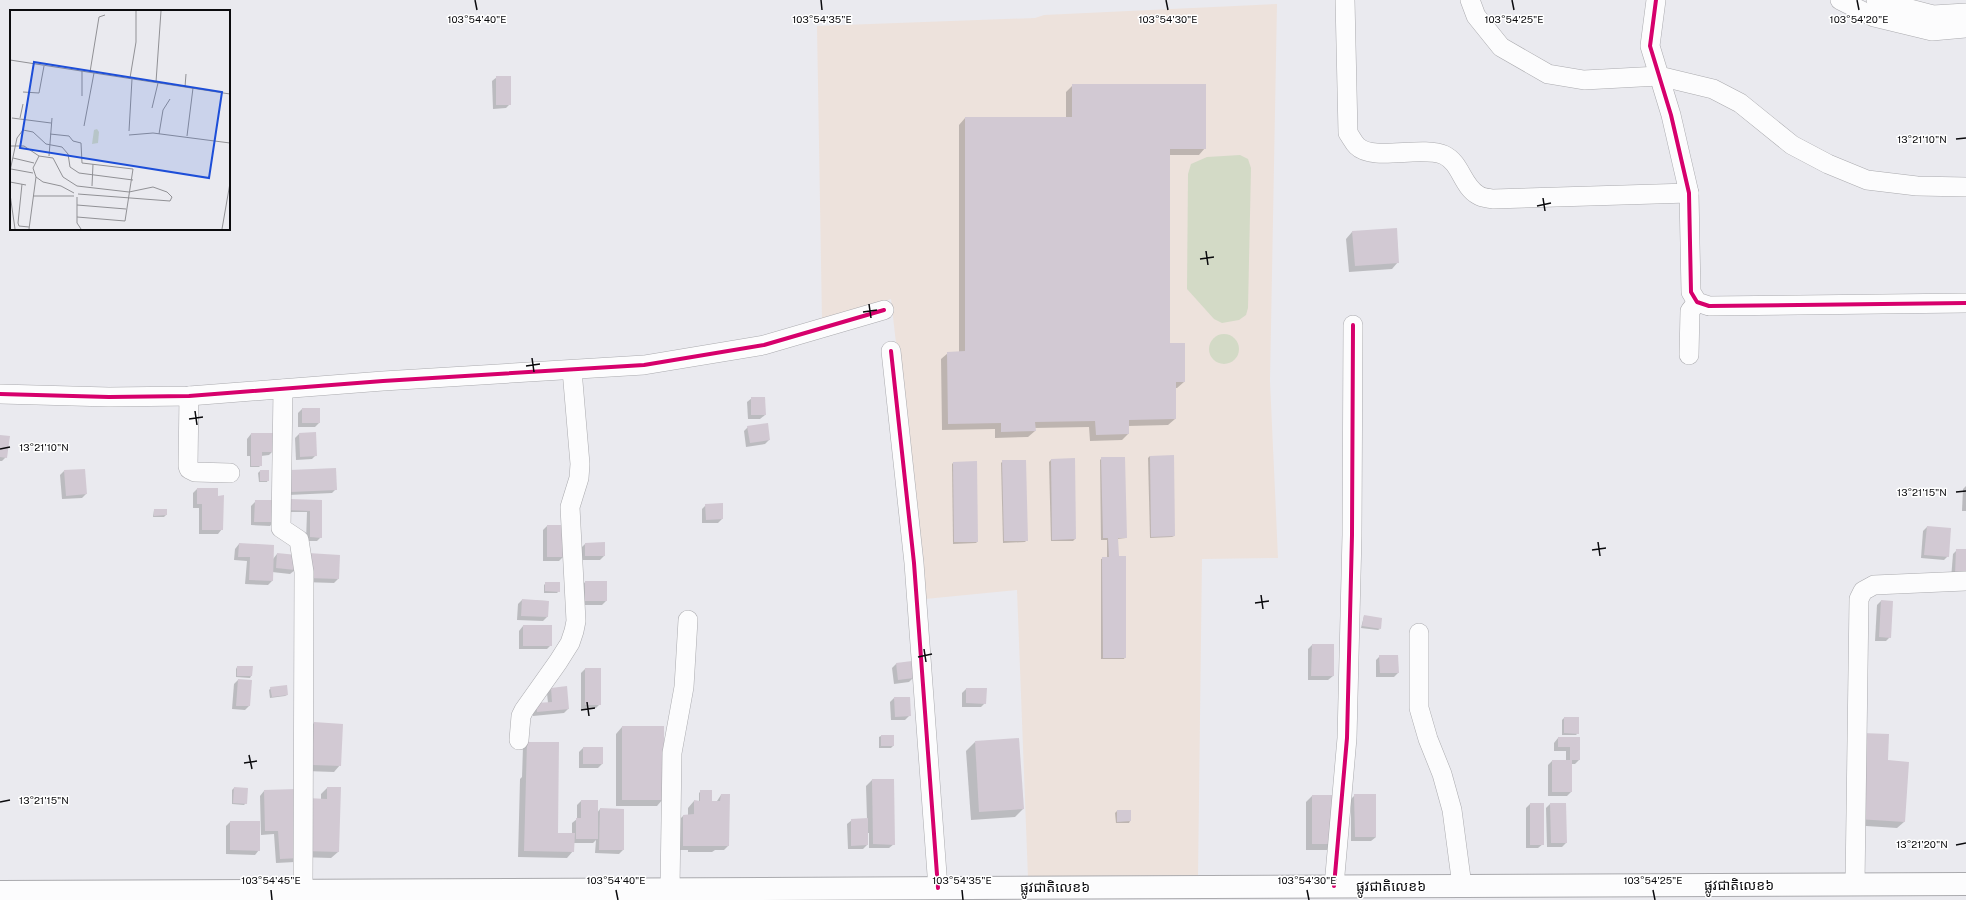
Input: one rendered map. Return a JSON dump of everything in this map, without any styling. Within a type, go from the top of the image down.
[{"type":"highway","name":"ផ្លូវជាតិលេខ៦","points":[[0,892],[303,892],[387,896],[670,889],[694,895],[801,888],[938,888],[961,894],[1334,886],[1379,893],[1462,886],[1966,884]]},
{"type":"street","points":[[1345,0],[1348,133],[1357,146],[1370,152],[1432,152],[1445,156],[1456,164],[1470,188],[1478,195],[1493,200],[1689,193]]},
{"type":"street","points":[[1470,0],[1476,16],[1501,47],[1548,74],[1584,80],[1659,76],[1713,89],[1740,103],[1792,145],[1828,164],[1867,180],[1917,186],[1966,187]]},
{"type":"street","points":[[1656,0],[1650,46],[1671,115],[1689,193],[1691,292],[1697,302],[1709,306],[1966,303]]},
{"type":"street","points":[[1840,0],[1874,17],[1932,31],[1966,28]]},
{"type":"street","points":[[1876,0],[1933,15],[1966,13]]},
{"type":"street","points":[[1689,355],[1690,312],[1697,302]]},
{"type":"street","points":[[0,394],[109,397],[189,396],[644,365],[764,345],[884,310]]},
{"type":"street","points":[[1334,886],[1347,738],[1352,535],[1353,325]]},
{"type":"street","points":[[890,351],[914,562],[938,888]]},
{"type":"street","points":[[519,740],[521,716],[570,644],[576,621],[570,507],[579,478],[580,464],[572,370]]},
{"type":"street","points":[[283,389],[281,528],[299,540],[304,572],[303,892]]},
{"type":"street","points":[[189,396],[188,466],[195,472],[230,473]]},
{"type":"street","points":[[1855,884],[1859,599],[1863,591],[1874,585],[1966,581]]},
{"type":"street","points":[[670,889],[672,753],[684,687],[687,658],[688,620]]},
{"type":"street","points":[[1419,633],[1419,708],[1428,739],[1442,774],[1452,810],[1462,886]]},
{"type":"shaded area","points":[[1277,4],[1270,381],[1278,558],[1202,559],[1198,877],[1028,878],[1017,590],[925,599],[891,299],[822,321],[817,26],[1035,18],[1044,15]]},
{"type":"green space","points":[[1240,155],[1248,159],[1251,168],[1248,308],[1246,315],[1239,320],[1222,323],[1214,319],[1187,289],[1188,174],[1191,164],[1207,157]]},
{"type":"green space","points":[[1224,334],[1235,338],[1239,349],[1235,360],[1224,364],[1213,360],[1209,349],[1213,338]]},
{"type":"building","points":[[496,76],[511,76],[511,105],[496,105]]},
{"type":"building","points":[[1072,84],[1206,84],[1206,149],[1170,149],[1170,343],[1185,343],[1185,382],[1176,382],[1176,419],[1129,420],[1129,434],[1096,435],[1095,421],[1035,422],[1036,431],[1001,432],[1001,423],[948,424],[947,352],[965,351],[965,117],[1072,117]]},
{"type":"building","points":[[1397,228],[1399,263],[1355,266],[1352,231]]},
{"type":"building","points":[[751,397],[765,397],[766,415],[751,415]]},
{"type":"building","points":[[302,408],[320,408],[320,423],[302,423]]},
{"type":"building","points":[[768,423],[770,440],[750,443],[747,426]]},
{"type":"building","points":[[316,432],[317,456],[300,457],[299,433]]},
{"type":"building","points":[[251,433],[274,433],[275,452],[262,452],[262,466],[251,466]]},
{"type":"building","points":[[0,435],[10,436],[7,458],[0,457]]},
{"type":"building","points":[[1174,455],[1175,536],[1151,537],[1150,456]]},
{"type":"building","points":[[1101,457],[1125,457],[1127,538],[1118,538],[1119,556],[1126,556],[1126,658],[1103,658],[1102,557],[1109,557],[1108,538],[1103,538]]},
{"type":"building","points":[[1075,458],[1076,539],[1052,540],[1051,459]]},
{"type":"building","points":[[1002,460],[1026,460],[1028,541],[1004,541]]},
{"type":"building","points":[[977,461],[978,542],[954,542],[953,462]]},
{"type":"building","points":[[336,468],[337,490],[291,492],[290,470]]},
{"type":"building","points":[[85,469],[87,494],[66,496],[64,470]]},
{"type":"building","points":[[260,470],[269,470],[269,481],[260,481]]},
{"type":"building","points":[[197,488],[218,488],[218,496],[224,495],[223,530],[202,530],[202,504],[197,504]]},
{"type":"building","points":[[288,499],[322,500],[322,538],[310,537],[310,511],[288,510]]},
{"type":"building","points":[[255,500],[276,500],[275,522],[254,522]]},
{"type":"building","points":[[723,503],[723,519],[706,520],[705,504]]},
{"type":"building","points":[[154,509],[167,509],[167,515],[154,516]]},
{"type":"building","points":[[547,525],[564,525],[564,557],[547,557]]},
{"type":"building","points":[[1927,526],[1951,528],[1949,557],[1924,555]]},
{"type":"building","points":[[605,542],[605,556],[585,556],[585,543]]},
{"type":"building","points":[[239,543],[274,545],[273,581],[249,580],[250,557],[238,557]]},
{"type":"building","points":[[1956,549],[1966,549],[1966,575],[1955,575]]},
{"type":"building","points":[[277,553],[297,555],[295,570],[276,568]]},
{"type":"building","points":[[308,553],[340,555],[339,579],[307,578]]},
{"type":"building","points":[[585,581],[607,581],[607,601],[585,601]]},
{"type":"building","points":[[545,582],[560,582],[560,592],[545,591]]},
{"type":"building","points":[[522,599],[549,601],[548,617],[521,616]]},
{"type":"building","points":[[1881,600],[1893,601],[1891,638],[1879,637]]},
{"type":"building","points":[[1364,615],[1382,618],[1381,629],[1362,626]]},
{"type":"building","points":[[523,625],[552,625],[552,646],[523,646]]},
{"type":"building","points":[[1312,644],[1334,644],[1334,676],[1311,676]]},
{"type":"building","points":[[1379,655],[1398,655],[1399,673],[1380,673]]},
{"type":"building","points":[[912,661],[914,678],[898,680],[896,663]]},
{"type":"building","points":[[237,666],[253,666],[252,676],[237,676]]},
{"type":"building","points":[[585,668],[601,668],[601,705],[585,705]]},
{"type":"building","points":[[238,679],[252,680],[250,706],[236,706]]},
{"type":"building","points":[[287,685],[288,695],[272,697],[270,687]]},
{"type":"building","points":[[567,686],[569,709],[537,712],[536,703],[552,702],[551,688]]},
{"type":"building","points":[[966,688],[987,688],[986,704],[966,703]]},
{"type":"building","points":[[894,697],[910,697],[911,716],[895,717]]},
{"type":"building","points":[[1564,717],[1579,717],[1579,734],[1564,733]]},
{"type":"building","points":[[314,722],[343,724],[341,766],[312,765]]},
{"type":"building","points":[[622,726],[664,726],[664,800],[622,800]]},
{"type":"building","points":[[1862,733],[1889,734],[1888,760],[1909,762],[1905,822],[1857,819]]},
{"type":"building","points":[[881,735],[894,735],[894,746],[881,746]]},
{"type":"building","points":[[1558,737],[1580,737],[1580,760],[1572,760],[1572,792],[1552,792],[1552,760],[1570,760],[1570,747],[1558,747]]},
{"type":"building","points":[[1019,738],[1024,809],[979,812],[975,741]]},
{"type":"building","points":[[527,742],[559,742],[558,833],[575,833],[574,852],[524,851]]},
{"type":"building","points":[[583,747],[603,747],[603,764],[583,764]]},
{"type":"building","points":[[872,779],[894,779],[895,845],[873,844]]},
{"type":"building","points":[[234,787],[248,788],[247,804],[233,803]]},
{"type":"building","points":[[327,787],[341,787],[339,852],[305,851],[307,798],[327,799]]},
{"type":"building","points":[[297,789],[300,858],[280,859],[278,831],[265,831],[264,790]]},
{"type":"building","points":[[700,790],[712,790],[712,801],[720,801],[721,794],[730,794],[729,846],[683,846],[683,815],[694,814],[694,800],[700,801]]},
{"type":"building","points":[[1354,794],[1376,794],[1376,837],[1355,837]]},
{"type":"building","points":[[1312,795],[1334,795],[1334,844],[1312,844]]},
{"type":"building","points":[[581,800],[598,800],[598,839],[576,839],[576,818],[581,818]]},
{"type":"building","points":[[1530,803],[1544,803],[1544,845],[1530,845]]},
{"type":"building","points":[[1550,803],[1566,803],[1567,843],[1551,843]]},
{"type":"building","points":[[600,808],[624,809],[624,850],[599,850]]},
{"type":"building","points":[[1117,810],[1131,810],[1131,821],[1117,822]]},
{"type":"building","points":[[868,818],[868,845],[851,846],[851,819]]},
{"type":"building","points":[[230,821],[260,821],[260,851],[230,850]]},
{"type":"cycle path","points":[[1656,0],[1650,46],[1671,115],[1689,193],[1691,292],[1697,302],[1709,306],[1966,303]]},
{"type":"cycle path","points":[[0,394],[109,397],[189,396],[383,381],[644,365],[764,345],[884,310]]},
{"type":"cycle path","points":[[1334,886],[1347,738],[1352,535],[1353,325]]},
{"type":"cycle path","points":[[891,351],[914,563],[938,888]]}]
